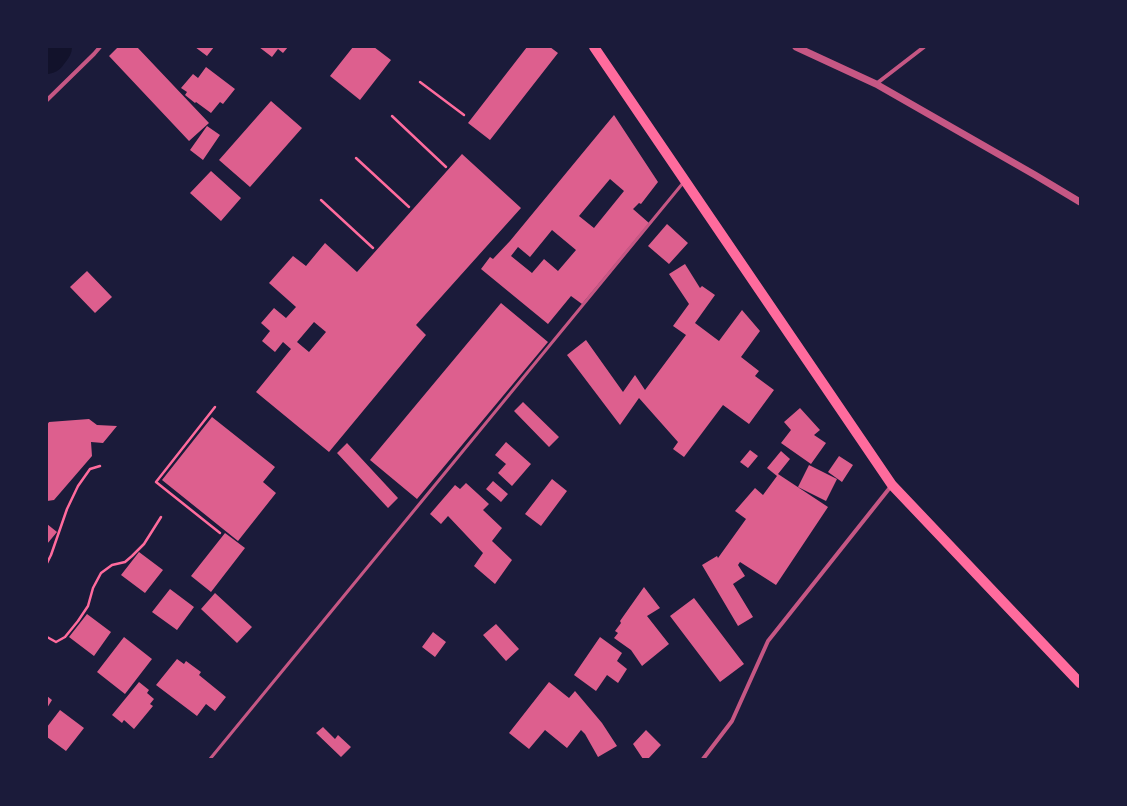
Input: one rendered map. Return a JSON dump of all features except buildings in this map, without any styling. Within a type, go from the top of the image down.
[{"type":"main road","points":[[594,47],[686,180],[892,485],[1080,683]]},
{"type":"street","points":[[47,100],[100,47]]},
{"type":"street","points":[[796,47],[876,84],[1080,202]]},
{"type":"street","points":[[876,84],[924,47]]},
{"type":"street","points":[[703,759],[732,721],[768,641],[892,485]]},
{"type":"lane","points":[[210,759],[686,180]]},
{"type":"path","points":[[420,82],[464,115]]},
{"type":"path","points":[[392,116],[446,167]]},
{"type":"path","points":[[356,158],[409,207]]},
{"type":"path","points":[[321,200],[373,248]]},
{"type":"path","points":[[215,406],[156,482],[220,533]]},
{"type":"path","points":[[47,563],[67,509],[78,486],[90,469],[100,466]]},
{"type":"path","points":[[47,637],[56,642],[65,637],[88,606],[93,588],[101,573],[112,565],[125,562],[132,556],[144,544],[161,517]]},
{"type":"waterway","points":[[47,55],[53,47]]}]
